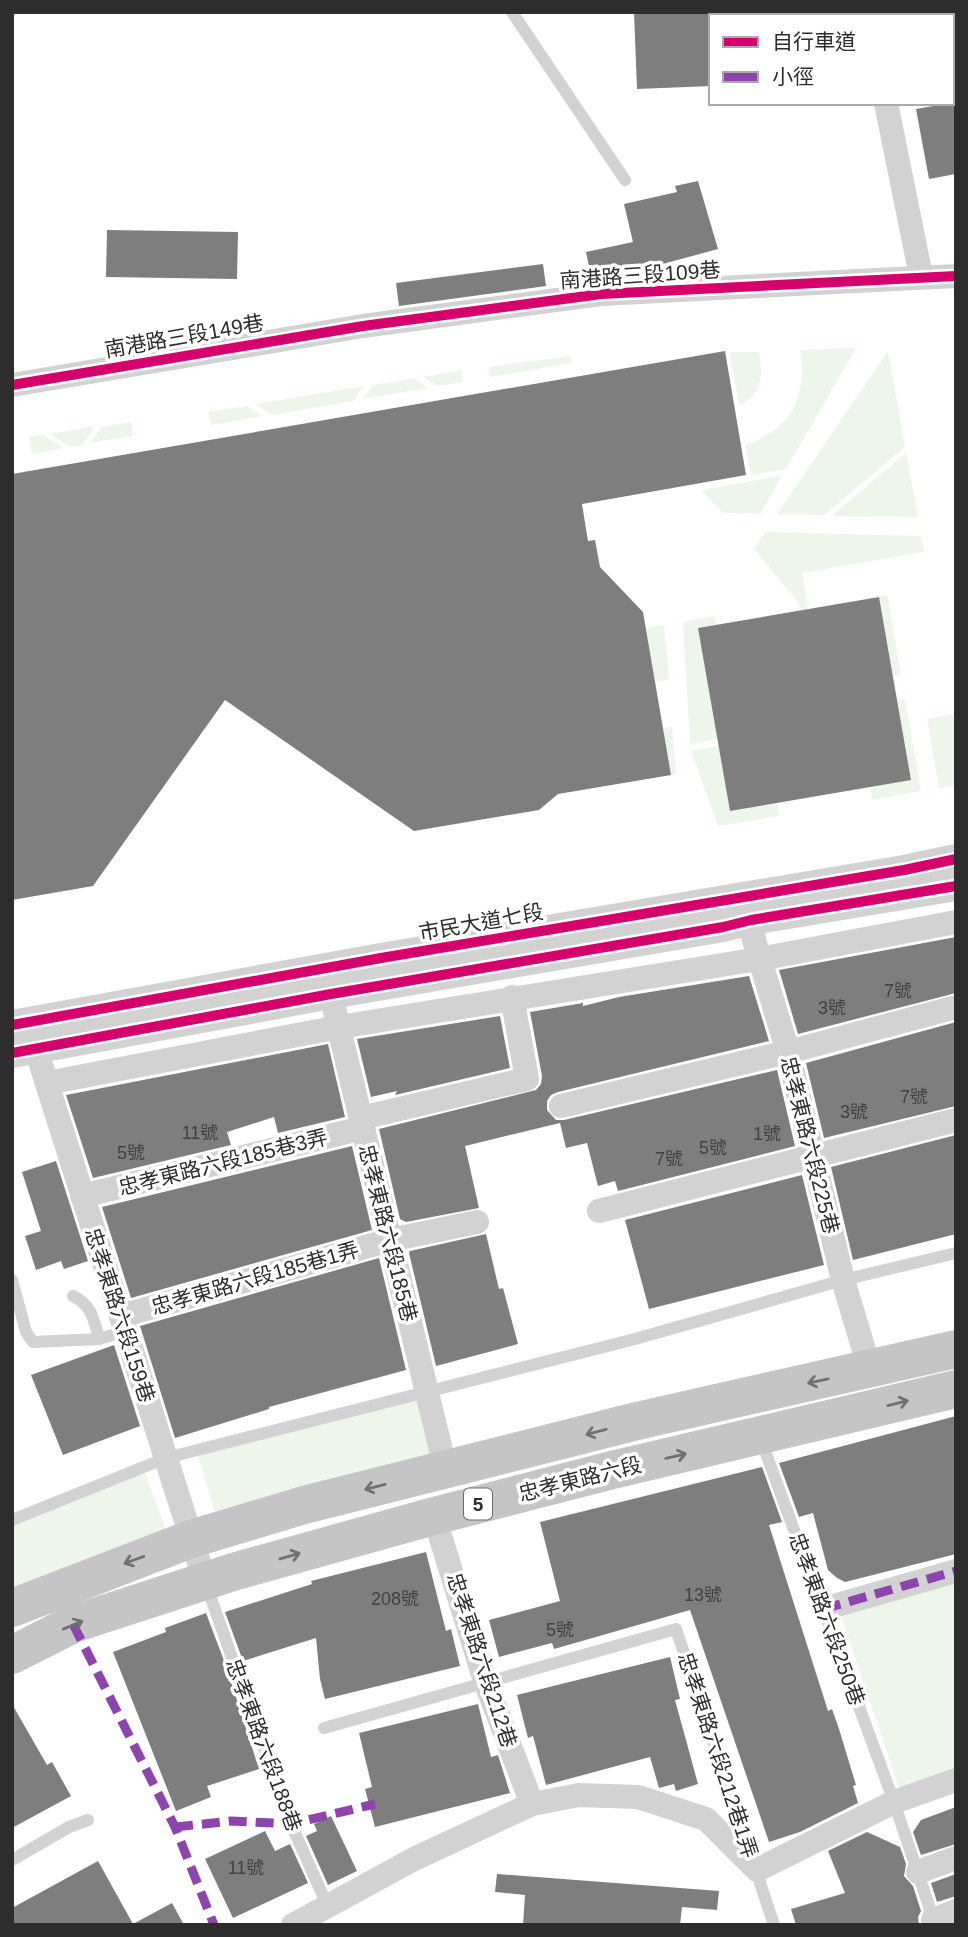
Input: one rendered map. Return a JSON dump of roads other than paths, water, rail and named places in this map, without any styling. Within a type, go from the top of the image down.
[{"type":"main road","name":"忠孝東路六段","points":[[12,1608],[191,1539],[304,1505],[637,1421],[956,1349]]},
{"type":"main road","name":"忠孝東路六段","points":[[12,1655],[73,1623],[205,1581],[434,1516],[612,1470],[956,1389]]},
{"type":"street","points":[[887,105],[921,276]]},
{"type":"street","name":"南港路三段109巷","points":[[363,326],[601,294],[956,276]]},
{"type":"street","name":"南港路三段149巷","points":[[12,385],[363,326]]},
{"type":"street","name":"市民大道七段","points":[[12,1025],[956,859]]},
{"type":"street","points":[[24,1051],[331,994],[956,886]]},
{"type":"street","name":"忠孝東路六段225巷","points":[[751,920],[759,959],[788,1052],[843,1280],[870,1370]]},
{"type":"street","points":[[47,1083],[339,1027],[759,959],[956,922]]},
{"type":"street","name":"忠孝東路六段185巷","points":[[331,994],[446,1471]]},
{"type":"street","name":"忠孝東路六段185巷3弄","points":[[82,1196],[527,1079],[512,997]]},
{"type":"street","points":[[561,1106],[788,1052],[956,1007]]},
{"type":"street","name":"忠孝東路六段159巷","points":[[24,1051],[47,1083],[205,1581]]},
{"type":"street","points":[[599,1211],[956,1120]]},
{"type":"street","name":"忠孝東路六段185巷1弄","points":[[123,1324],[390,1240],[477,1222]]},
{"type":"street","name":"忠孝東路六段212巷","points":[[434,1516],[485,1681],[532,1804]]},
{"type":"street","points":[[823,1609],[956,1571]]},
{"type":"street","points":[[293,1925],[414,1860],[532,1804],[579,1795],[638,1797],[706,1819],[757,1870],[894,1802],[956,1780]]},
{"type":"street","points":[[918,1872],[956,1858]]},
{"type":"lane","points":[[512,12],[625,180]]},
{"type":"lane","points":[[12,1520],[166,1458],[635,1339],[843,1280],[956,1253]]},
{"type":"lane","points":[[12,1280],[26,1332],[33,1342],[99,1339],[123,1324]]},
{"type":"lane","points":[[73,1296],[83,1301],[91,1310],[99,1339]]},
{"type":"lane","name":"忠孝東路六段250巷","points":[[759,1437],[918,1872],[941,1918]]},
{"type":"lane","name":"忠孝東路六段188巷","points":[[205,1581],[291,1824],[328,1907]]},
{"type":"lane","name":"忠孝東路六段212巷1弄","points":[[324,1728],[676,1629],[757,1870]]},
{"type":"lane","points":[[12,1860],[88,1820]]},
{"type":"lane","points":[[757,1870],[774,1925]]}]
